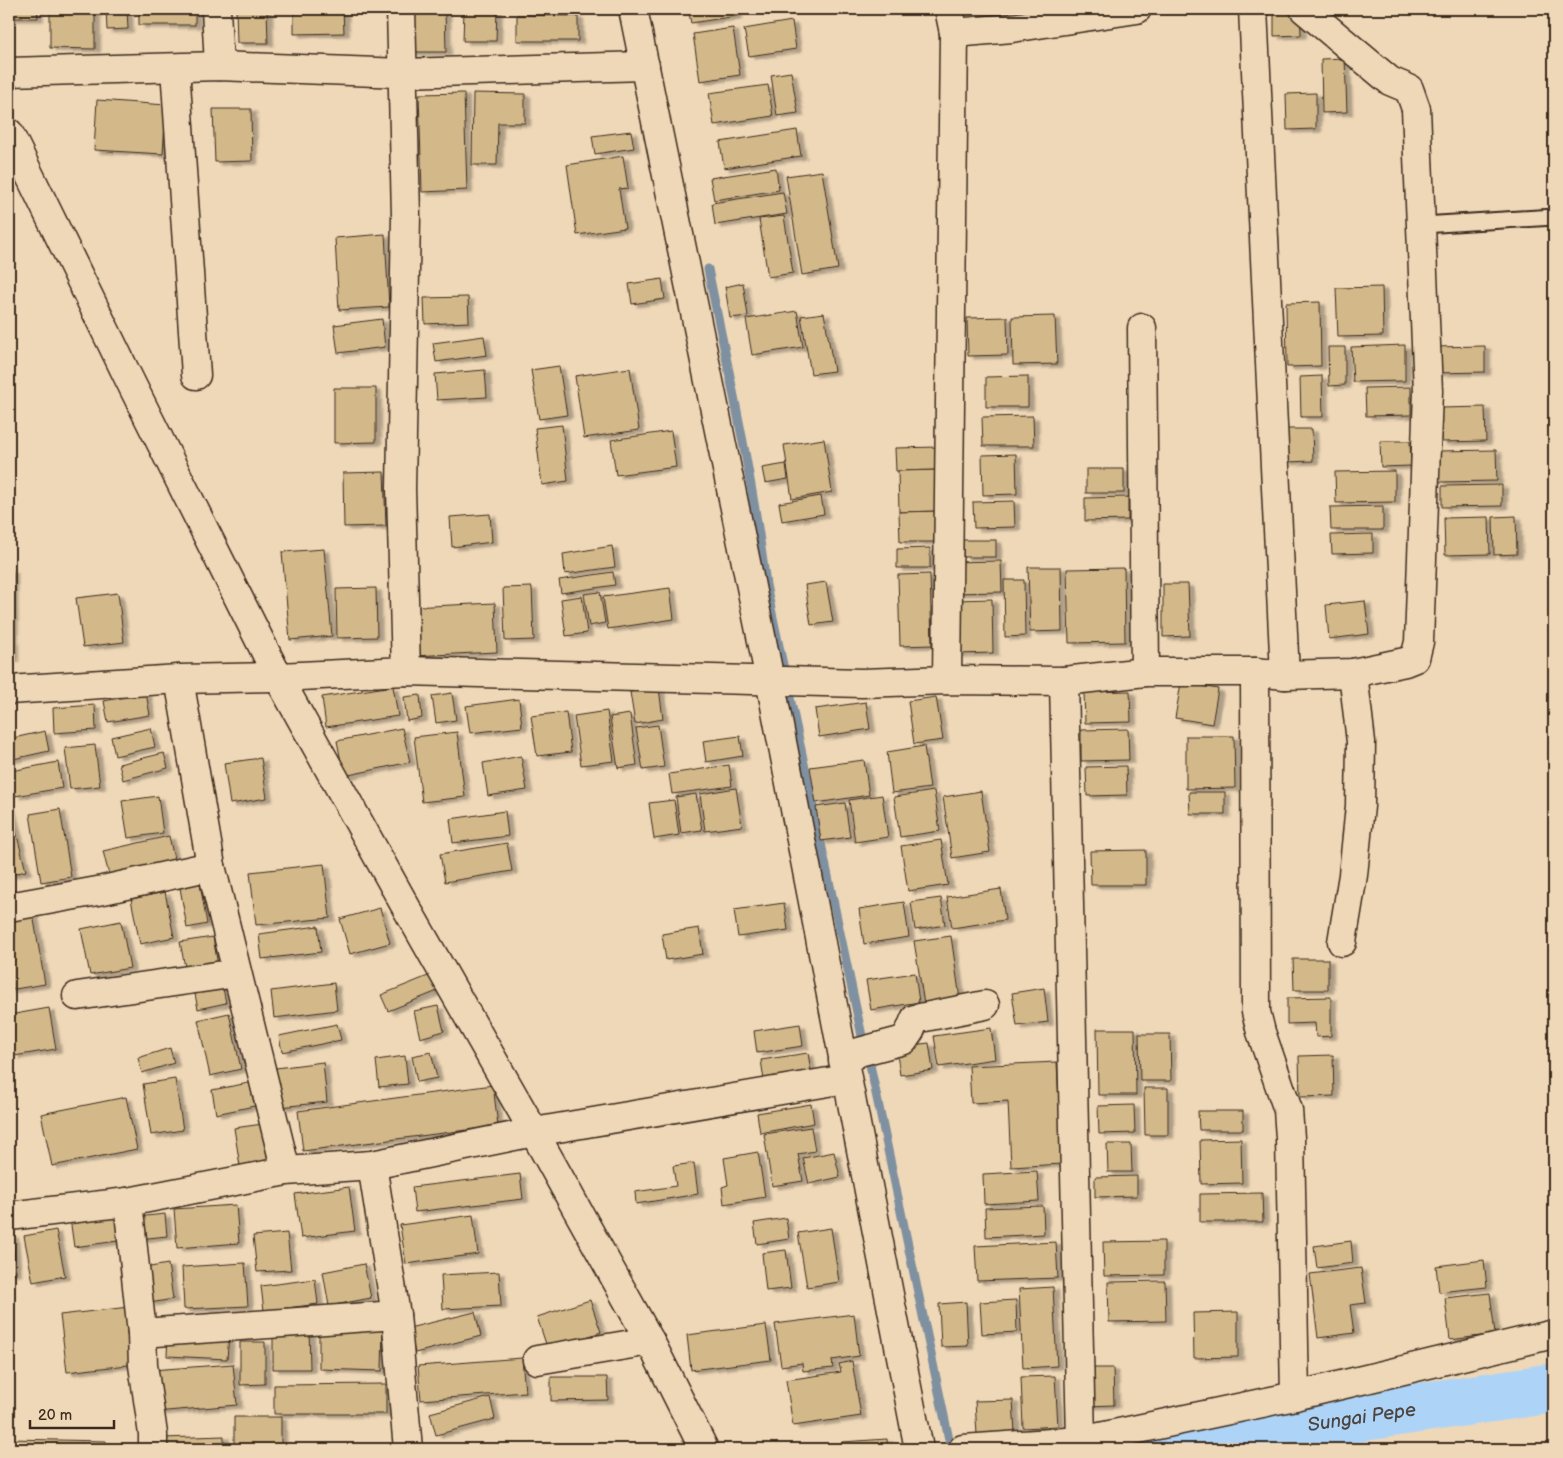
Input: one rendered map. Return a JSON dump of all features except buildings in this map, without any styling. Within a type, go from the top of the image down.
[{"type":"street","points":[[216,9],[219,66]]},
{"type":"street","points":[[401,9],[406,216],[401,489],[406,671]]},
{"type":"street","points":[[633,9],[770,680],[858,1059],[919,1449]]},
{"type":"street","points":[[947,680],[952,21],[1012,28],[1137,9]]},
{"type":"street","points":[[1253,9],[1285,676]]},
{"type":"street","points":[[9,690],[179,679],[406,671],[862,683],[947,680],[1064,681],[1145,672],[1255,672],[1285,676],[1353,673],[1405,662],[1415,658],[1419,642],[1428,391],[1416,109],[1408,89],[1390,81],[1304,9]]},
{"type":"street","points":[[9,72],[219,66],[402,73],[645,66]]},
{"type":"street","points":[[175,68],[196,375]]},
{"type":"street","points":[[9,133],[278,677],[650,1341],[704,1449]]},
{"type":"street","points":[[1142,328],[1145,672]]},
{"type":"street","points":[[1255,672],[1256,1012],[1288,1110],[1295,1396]]},
{"type":"street","points":[[1342,942],[1353,875],[1360,806],[1361,742],[1353,673]]},
{"type":"street","points":[[179,679],[211,866],[286,1171]]},
{"type":"street","points":[[1064,681],[1081,1441]]},
{"type":"street","points":[[9,906],[103,890],[211,866]]},
{"type":"street","points":[[77,996],[237,973]]},
{"type":"street","points":[[9,1216],[128,1202],[286,1171],[372,1165],[534,1132],[858,1059],[904,1040],[915,1019],[985,1005]]},
{"type":"street","points":[[372,1165],[396,1315],[408,1449]]},
{"type":"street","points":[[128,1202],[142,1333],[143,1366],[153,1434],[153,1449]]},
{"type":"street","points":[[142,1333],[396,1315]]},
{"type":"street","points":[[966,1449],[1081,1441],[1295,1396],[1554,1334]]},
{"type":"street","points":[[537,1360],[650,1341]]},
{"type":"lane","points":[[1422,226],[1554,217]]},
{"type":"waterway","points":[[708,269],[747,466],[766,585],[951,1449]]},
{"type":"waterway","name":"Sungai Pepe","points":[[1140,1449],[1554,1388]]}]
